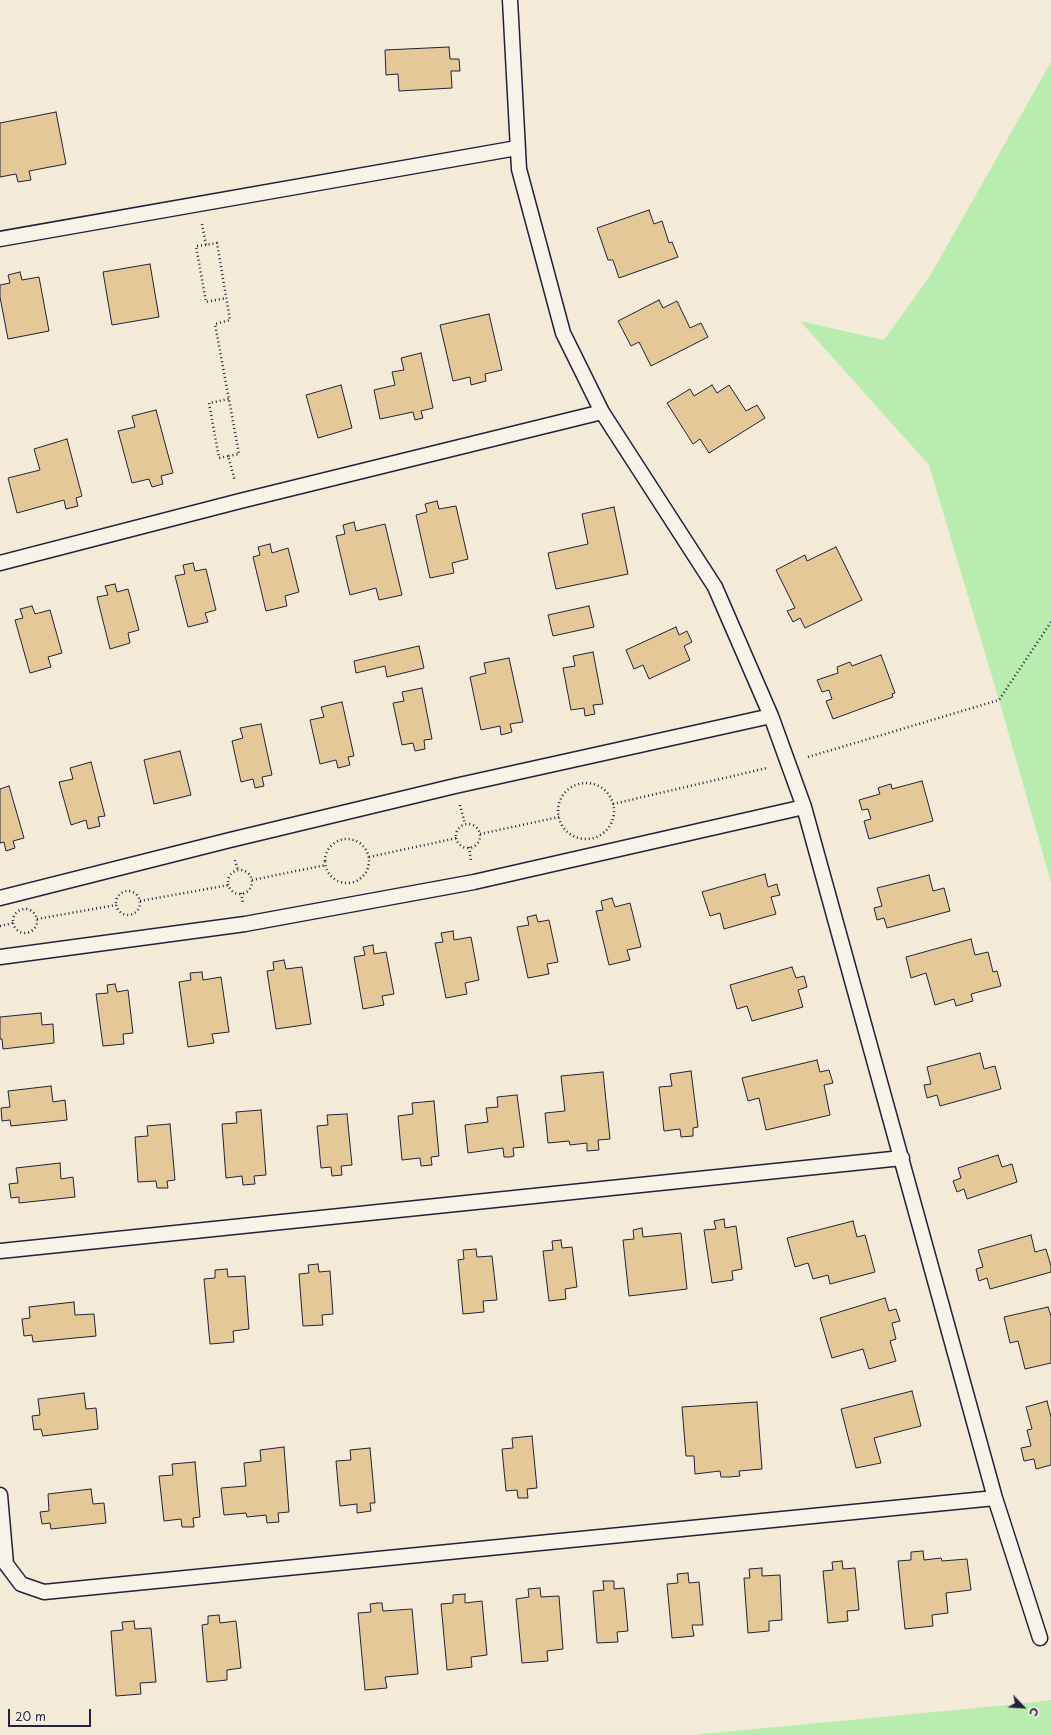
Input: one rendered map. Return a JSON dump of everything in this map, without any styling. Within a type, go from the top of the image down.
[{"type":"lane","points":[[510,0],[519,169],[563,333],[602,412],[715,587],[771,716],[804,807],[995,1498],[1040,1638]]},
{"type":"lane","points":[[0,239],[517,148]]},
{"type":"lane","points":[[0,563],[240,501],[602,412]]},
{"type":"lane","points":[[0,898],[230,840],[448,788],[771,716]]},
{"type":"lane","points":[[0,957],[246,924],[474,882],[804,807]]},
{"type":"lane","points":[[0,1251],[902,1158]]},
{"type":"lane","points":[[0,1495],[6,1564],[21,1584],[44,1592],[995,1498]]},
{"type":"path","points":[[198,204],[206,245]]},
{"type":"path","points":[[226,298],[206,302],[196,246],[217,243],[230,320],[215,324],[229,399],[239,454],[219,458],[209,403],[229,399]]},
{"type":"path","points":[[228,456],[240,501]]},
{"type":"path","points":[[613,804],[788,763],[999,700],[1051,622]]},
{"type":"path","points":[[583,784],[598,786],[610,796],[613,804],[613,820],[604,833],[597,837],[581,839],[573,836],[562,826],[559,818],[558,810],[563,796],[568,790],[583,784]]},
{"type":"path","points":[[480,834],[559,818]]},
{"type":"path","points":[[467,824],[475,826],[480,834],[480,840],[471,847],[464,847],[457,838],[457,830],[467,824]]},
{"type":"path","points":[[369,857],[457,838]]},
{"type":"path","points":[[350,839],[362,845],[369,857],[369,864],[363,876],[352,882],[338,881],[333,877],[326,865],[326,858],[331,846],[343,840],[350,839]]},
{"type":"path","points":[[252,880],[326,865]]},
{"type":"path","points":[[240,870],[247,872],[252,880],[250,889],[243,893],[236,893],[232,891],[229,885],[230,876],[236,871],[240,870]]},
{"type":"path","points":[[140,901],[229,885]]},
{"type":"path","points":[[127,891],[134,893],[140,901],[137,910],[131,914],[123,914],[116,905],[117,898],[123,892],[127,891]]},
{"type":"path","points":[[37,919],[116,905]]},
{"type":"path","points":[[24,909],[32,911],[37,919],[37,924],[28,932],[18,930],[14,923],[17,912],[24,909]]},
{"type":"path","points":[[0,926],[14,923]]},
{"type":"green space","points":[[1051,62],[1051,882],[929,465],[800,321],[884,340],[930,276]]},
{"type":"green space","points":[[1051,1700],[1051,1735],[692,1735],[1008,1705]]},
{"type":"building","points":[[449,47],[450,59],[459,59],[460,71],[451,71],[452,88],[399,91],[398,74],[386,75],[385,50]]},
{"type":"building","points":[[56,112],[66,164],[29,171],[31,180],[18,182],[16,174],[0,177],[0,123]]},
{"type":"building","points":[[649,210],[654,224],[662,221],[669,243],[672,242],[678,257],[619,278],[613,260],[608,260],[597,228]]},
{"type":"building","points":[[150,264],[159,317],[112,325],[103,272]]},
{"type":"building","points":[[20,272],[22,280],[39,277],[49,331],[8,339],[0,297],[0,285],[10,283],[8,275]]},
{"type":"building","points":[[659,300],[663,308],[677,301],[690,328],[701,323],[708,337],[651,366],[639,342],[631,346],[618,321]]},
{"type":"building","points":[[489,314],[502,370],[485,374],[486,381],[471,385],[470,377],[453,381],[440,325]]},
{"type":"building","points":[[421,353],[433,408],[421,411],[423,418],[415,420],[413,412],[380,419],[374,390],[395,385],[392,372],[404,370],[401,358]]},
{"type":"building","points":[[341,385],[352,428],[318,438],[306,395]]},
{"type":"building","points":[[712,385],[717,393],[729,385],[746,411],[757,405],[765,418],[709,453],[700,439],[693,444],[667,403],[690,389],[694,396]]},
{"type":"building","points":[[156,410],[173,473],[161,476],[163,484],[152,487],[149,479],[132,483],[118,431],[135,427],[132,416]]},
{"type":"building","points":[[67,439],[82,496],[76,498],[78,506],[66,509],[64,500],[17,513],[8,478],[40,470],[34,449]]},
{"type":"building","points":[[437,501],[439,509],[456,506],[468,559],[452,563],[454,573],[430,578],[416,515],[427,512],[425,504]]},
{"type":"building","points":[[614,507],[628,574],[556,589],[548,553],[588,544],[582,514]]},
{"type":"building","points":[[354,522],[356,531],[385,524],[402,595],[379,600],[376,588],[350,595],[336,536],[345,534],[343,525]]},
{"type":"building","points":[[270,544],[272,553],[288,548],[299,592],[285,596],[287,606],[266,611],[253,557],[260,555],[258,547]]},
{"type":"building","points":[[836,547],[862,600],[805,628],[800,618],[793,622],[787,611],[795,608],[776,570],[805,555],[807,561]]},
{"type":"building","points":[[193,563],[195,571],[206,569],[216,610],[205,613],[208,622],[188,627],[175,576],[185,574],[183,565]]},
{"type":"building","points":[[115,584],[117,592],[128,589],[139,630],[128,633],[130,643],[110,649],[97,597],[108,595],[105,586]]},
{"type":"building","points":[[32,606],[35,614],[50,610],[62,653],[48,657],[51,667],[30,673],[15,620],[23,618],[20,609]]},
{"type":"building","points":[[589,606],[594,627],[553,636],[548,615]]},
{"type":"building","points":[[676,627],[679,635],[687,631],[692,642],[684,646],[690,660],[649,679],[643,665],[634,669],[626,650]]},
{"type":"building","points":[[419,646],[424,668],[387,677],[385,666],[356,673],[354,661]]},
{"type":"building","points":[[593,652],[603,704],[593,705],[595,714],[585,716],[584,708],[571,710],[563,668],[575,666],[573,656]]},
{"type":"building","points":[[881,655],[895,693],[892,694],[893,697],[833,719],[826,701],[832,699],[829,690],[822,692],[817,680],[838,673],[837,667],[850,662],[852,666]]},
{"type":"building","points":[[509,658],[523,722],[510,724],[512,732],[501,735],[500,726],[481,730],[470,677],[486,673],[484,663]]},
{"type":"building","points":[[422,688],[432,739],[424,740],[425,749],[415,751],[413,743],[402,745],[393,703],[404,701],[402,692]]},
{"type":"building","points":[[342,702],[354,756],[348,757],[350,765],[338,768],[336,760],[320,764],[310,720],[324,717],[321,707]]},
{"type":"building","points":[[261,724],[272,775],[262,777],[264,786],[255,788],[253,779],[241,782],[232,741],[243,738],[240,728]]},
{"type":"building","points":[[180,751],[191,795],[154,804],[144,760]]},
{"type":"building","points":[[91,762],[105,816],[98,817],[100,826],[88,829],[86,820],[71,825],[59,782],[73,779],[70,768]]},
{"type":"building","points":[[922,781],[933,821],[869,839],[864,821],[871,819],[868,809],[862,810],[859,800],[880,794],[878,788],[884,786],[891,784],[892,789]]},
{"type":"building","points":[[9,786],[24,838],[13,841],[15,848],[6,851],[4,842],[0,843],[0,789]]},
{"type":"building","points":[[765,874],[768,887],[777,884],[780,895],[771,897],[776,914],[724,929],[720,913],[710,916],[702,892]]},
{"type":"building","points":[[929,875],[933,891],[944,888],[950,911],[887,928],[884,918],[877,920],[874,908],[882,906],[877,888]]},
{"type":"building","points":[[612,898],[615,907],[630,903],[641,947],[627,950],[630,960],[609,965],[596,911],[603,910],[601,901]]},
{"type":"building","points":[[536,915],[538,922],[549,920],[558,962],[547,964],[549,974],[528,978],[517,927],[529,925],[527,917]]},
{"type":"building","points":[[453,931],[454,940],[471,937],[479,980],[465,983],[467,994],[446,998],[435,943],[443,942],[441,933]]},
{"type":"building","points":[[971,939],[975,955],[988,952],[993,972],[997,971],[1001,986],[971,994],[973,1001],[956,1006],[954,999],[935,1005],[926,973],[911,978],[906,957]]},
{"type":"building","points":[[373,945],[374,954],[386,952],[394,994],[382,996],[384,1005],[363,1009],[354,957],[365,955],[363,947]]},
{"type":"building","points":[[284,960],[286,969],[302,967],[311,1024],[276,1029],[267,971],[274,970],[273,962]]},
{"type":"building","points":[[792,967],[796,978],[804,976],[807,987],[798,990],[803,1007],[752,1021],[747,1006],[737,1009],[730,985]]},
{"type":"building","points":[[202,972],[203,980],[221,977],[229,1032],[212,1034],[214,1043],[188,1047],[179,982],[191,980],[190,973]]},
{"type":"building","points":[[115,984],[117,992],[128,990],[133,1033],[123,1034],[124,1044],[103,1046],[96,994],[108,993],[107,985]]},
{"type":"building","points":[[41,1013],[42,1025],[53,1024],[54,1043],[3,1049],[2,1039],[0,1039],[0,1017]]},
{"type":"building","points":[[980,1053],[984,1069],[995,1066],[1001,1089],[940,1106],[937,1095],[927,1098],[924,1085],[931,1084],[927,1067]]},
{"type":"building","points":[[817,1060],[820,1072],[829,1070],[833,1083],[824,1085],[830,1115],[766,1130],[759,1098],[748,1101],[742,1078]]},
{"type":"building","points":[[691,1071],[698,1127],[693,1128],[693,1136],[681,1137],[680,1129],[664,1131],[659,1087],[672,1086],[670,1074]]},
{"type":"building","points":[[603,1072],[610,1139],[598,1140],[599,1150],[587,1151],[587,1143],[570,1145],[569,1141],[548,1143],[545,1113],[565,1111],[561,1076]]},
{"type":"building","points":[[51,1086],[53,1102],[65,1100],[67,1120],[11,1126],[10,1120],[2,1121],[1,1108],[10,1107],[8,1091]]},
{"type":"building","points":[[517,1095],[524,1147],[513,1148],[514,1156],[510,1157],[504,1157],[503,1148],[468,1153],[465,1125],[488,1122],[486,1108],[498,1107],[497,1097]]},
{"type":"building","points":[[434,1101],[439,1156],[431,1157],[432,1165],[421,1166],[420,1158],[402,1160],[398,1116],[413,1114],[412,1103]]},
{"type":"building","points":[[261,1110],[266,1175],[254,1176],[255,1184],[243,1185],[242,1176],[226,1178],[222,1124],[237,1123],[236,1112]]},
{"type":"building","points":[[347,1114],[352,1165],[341,1166],[342,1175],[332,1176],[331,1167],[321,1168],[317,1126],[328,1125],[327,1115]]},
{"type":"building","points":[[170,1124],[175,1180],[167,1181],[168,1188],[157,1188],[156,1181],[138,1182],[135,1137],[148,1136],[147,1126]]},
{"type":"building","points":[[998,1155],[1002,1167],[1012,1164],[1017,1182],[967,1199],[964,1189],[957,1192],[953,1181],[961,1178],[958,1168]]},
{"type":"building","points":[[60,1163],[61,1179],[73,1177],[75,1197],[19,1203],[19,1197],[11,1198],[9,1184],[18,1183],[16,1168]]},
{"type":"building","points":[[724,1219],[725,1228],[736,1226],[742,1269],[732,1271],[733,1280],[712,1283],[704,1230],[716,1229],[714,1221]]},
{"type":"building","points":[[853,1221],[857,1237],[865,1235],[875,1272],[830,1284],[828,1275],[813,1279],[808,1263],[795,1267],[787,1238]]},
{"type":"building","points":[[642,1228],[643,1237],[681,1233],[687,1289],[629,1296],[623,1240],[634,1239],[633,1230]]},
{"type":"building","points":[[1031,1235],[1035,1252],[1046,1249],[1051,1266],[1051,1272],[990,1289],[987,1278],[979,1281],[976,1269],[983,1267],[978,1250]]},
{"type":"building","points":[[561,1240],[562,1248],[572,1247],[577,1287],[565,1289],[566,1299],[549,1301],[543,1251],[553,1250],[552,1241]]},
{"type":"building","points":[[476,1249],[477,1257],[492,1256],[497,1300],[483,1301],[484,1312],[463,1314],[458,1260],[464,1259],[463,1250]]},
{"type":"building","points":[[318,1264],[319,1272],[330,1271],[333,1314],[322,1315],[323,1325],[303,1326],[299,1274],[309,1273],[308,1265]]},
{"type":"building","points":[[227,1269],[228,1277],[245,1276],[249,1329],[233,1331],[234,1342],[210,1344],[204,1279],[215,1278],[215,1270]]},
{"type":"building","points":[[885,1298],[889,1311],[896,1309],[900,1321],[892,1323],[896,1339],[890,1341],[896,1361],[869,1369],[863,1349],[832,1358],[820,1318]]},
{"type":"building","points":[[74,1302],[75,1315],[94,1314],[96,1336],[33,1342],[32,1335],[24,1336],[22,1319],[30,1318],[29,1307]]},
{"type":"building","points":[[1048,1307],[1051,1316],[1051,1363],[1025,1369],[1018,1341],[1010,1343],[1004,1317]]},
{"type":"building","points":[[912,1391],[921,1426],[874,1438],[881,1463],[856,1468],[841,1409]]},
{"type":"building","points":[[84,1393],[86,1409],[96,1408],[98,1429],[43,1436],[41,1429],[34,1430],[32,1416],[40,1415],[38,1399]]},
{"type":"building","points":[[1047,1401],[1051,1417],[1051,1465],[1036,1469],[1034,1459],[1024,1461],[1021,1448],[1031,1446],[1027,1430],[1032,1429],[1026,1407]]},
{"type":"building","points":[[757,1402],[762,1469],[739,1471],[740,1476],[730,1477],[721,1477],[720,1471],[695,1474],[694,1456],[686,1456],[682,1407]]},
{"type":"building","points":[[532,1436],[537,1488],[527,1489],[528,1498],[518,1498],[517,1490],[506,1491],[502,1449],[513,1448],[512,1438]]},
{"type":"building","points":[[284,1447],[289,1512],[278,1513],[279,1522],[267,1523],[266,1515],[247,1517],[246,1513],[224,1515],[221,1488],[246,1486],[244,1463],[261,1461],[260,1450]]},
{"type":"building","points":[[370,1448],[375,1503],[370,1503],[371,1511],[357,1513],[357,1504],[340,1506],[336,1461],[351,1460],[350,1450]]},
{"type":"building","points":[[195,1462],[200,1517],[193,1518],[194,1527],[182,1527],[181,1519],[164,1521],[159,1476],[173,1475],[172,1464]]},
{"type":"building","points":[[91,1489],[93,1504],[104,1503],[106,1523],[51,1529],[50,1523],[42,1524],[40,1512],[49,1511],[48,1494]]},
{"type":"building","points":[[923,1551],[924,1560],[941,1558],[942,1561],[967,1559],[971,1590],[946,1593],[948,1613],[932,1615],[933,1626],[905,1629],[898,1561],[911,1560],[911,1552]]},
{"type":"building","points":[[842,1561],[843,1569],[855,1568],[859,1610],[847,1611],[848,1621],[828,1623],[823,1571],[833,1570],[832,1562]]},
{"type":"building","points":[[762,1568],[762,1576],[780,1575],[782,1620],[769,1621],[769,1631],[748,1633],[744,1578],[750,1578],[749,1569]]},
{"type":"building","points":[[688,1573],[689,1583],[699,1582],[703,1625],[692,1625],[694,1636],[672,1638],[667,1584],[678,1583],[677,1574]]},
{"type":"building","points":[[603,1581],[614,1581],[614,1589],[624,1588],[628,1631],[617,1632],[618,1642],[597,1643],[593,1591],[604,1590]]},
{"type":"building","points":[[540,1588],[541,1597],[559,1596],[563,1649],[547,1651],[548,1661],[522,1663],[516,1599],[529,1597],[528,1589]]},
{"type":"building","points":[[465,1594],[465,1603],[482,1601],[487,1655],[471,1657],[472,1667],[447,1670],[441,1604],[453,1603],[453,1595]]},
{"type":"building","points":[[382,1603],[383,1611],[412,1609],[418,1674],[385,1677],[387,1688],[365,1690],[358,1613],[371,1612],[370,1604]]},
{"type":"building","points":[[219,1615],[220,1623],[236,1621],[241,1668],[227,1670],[227,1680],[207,1682],[202,1625],[208,1624],[208,1616]]},
{"type":"building","points":[[134,1621],[135,1629],[151,1628],[156,1682],[140,1683],[141,1694],[116,1696],[111,1631],[123,1630],[122,1622]]}]
